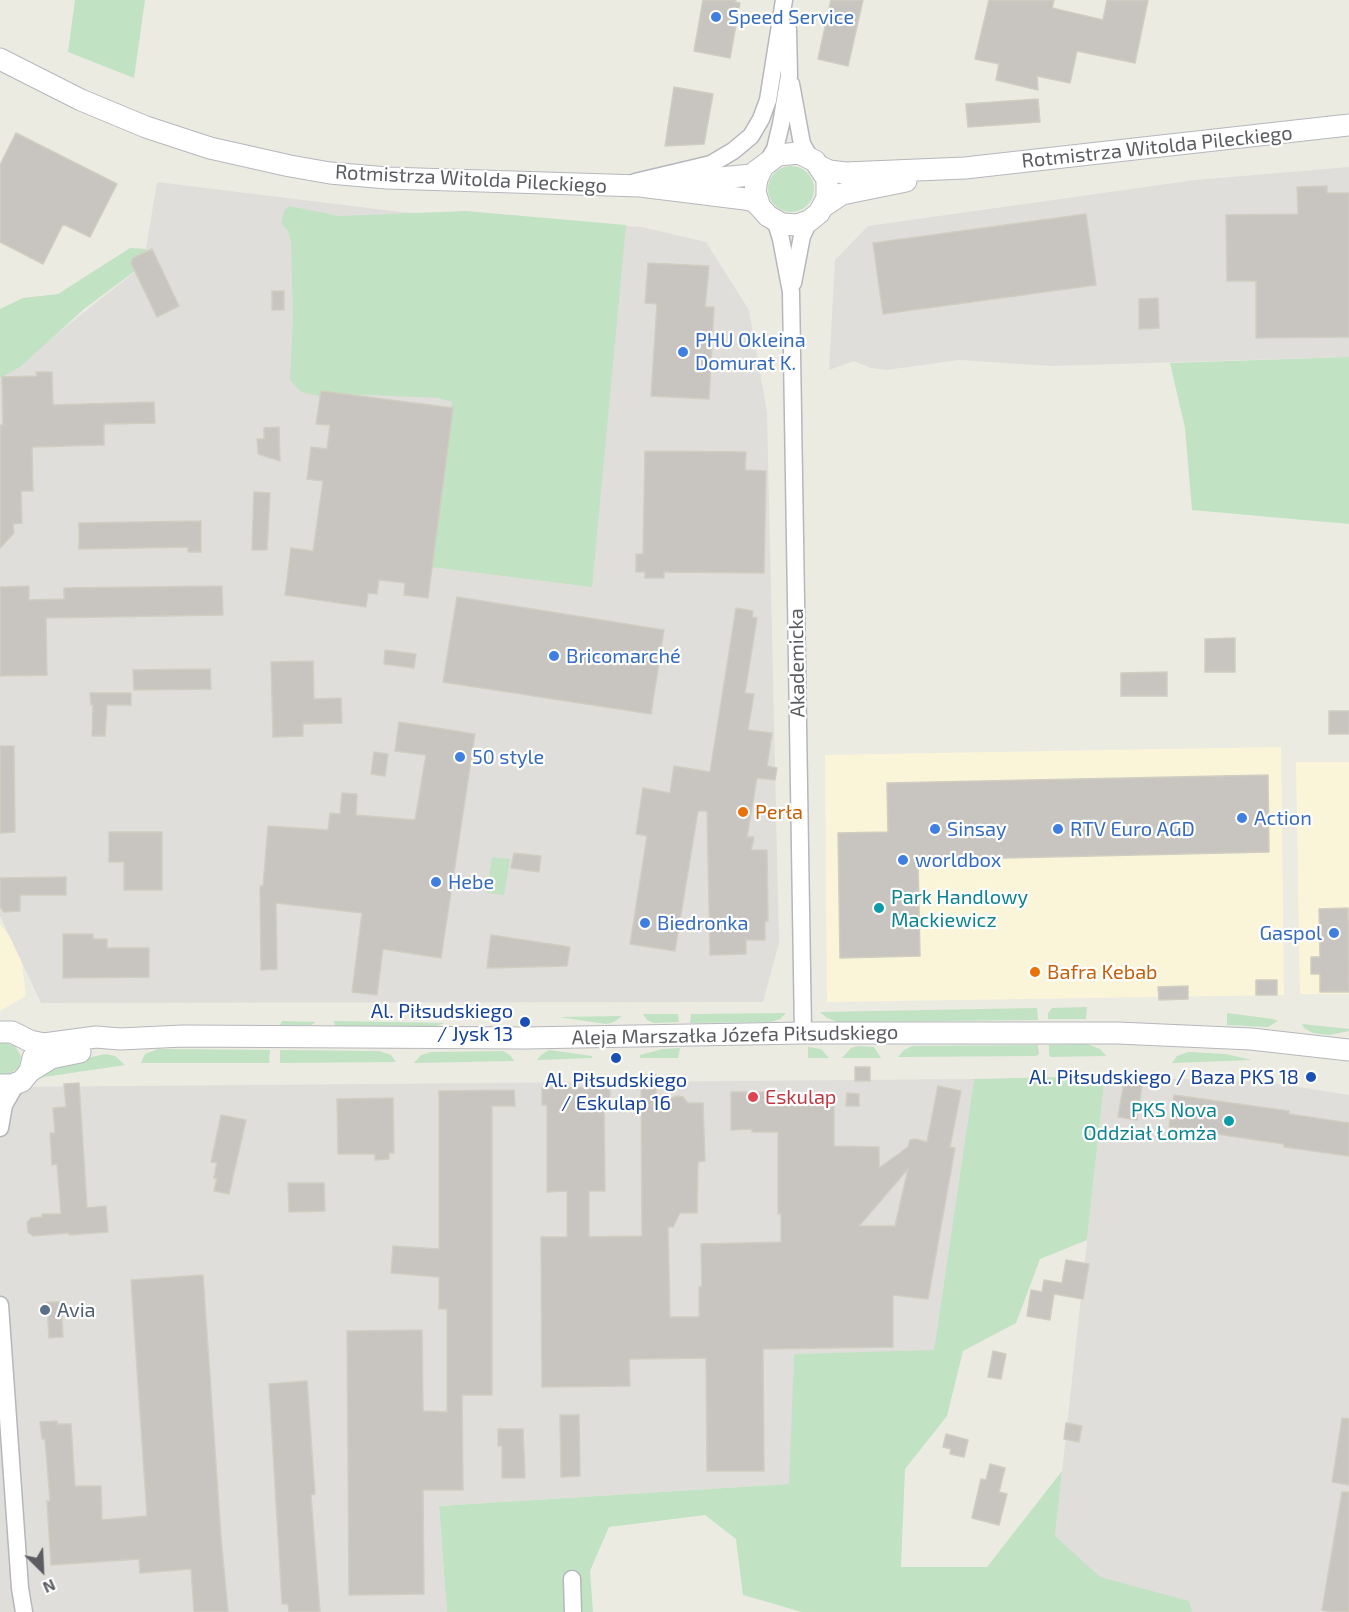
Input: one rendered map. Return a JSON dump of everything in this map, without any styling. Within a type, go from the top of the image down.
[{"type":"street","points":[[786,0],[789,76],[802,144],[828,185],[827,198],[817,214],[790,225],[766,213],[755,189],[758,176],[775,149],[789,76]]},
{"type":"street","points":[[618,186],[711,164],[733,152],[751,136],[761,119],[773,81],[786,0]]},
{"type":"street","name":"Rotmistrza Witolda Pileckiego","points":[[0,59],[81,100],[174,137],[248,158],[330,173],[387,178],[640,186],[745,176],[755,173],[764,165]]},
{"type":"street","name":"Rotmistrza Witolda Pileckiego","points":[[816,163],[829,171],[846,173],[965,168],[1349,125]]},
{"type":"street","points":[[764,165],[785,153],[799,153],[816,163]]},
{"type":"street","name":"Rotmistrza Witolda Pileckiego","points":[[817,214],[842,194],[965,168]]},
{"type":"street","name":"Rotmistrza Witolda Pileckiego","points":[[640,186],[754,201],[766,213]]},
{"type":"street","name":"Akademicka","points":[[766,213],[777,226],[791,292],[803,1033]]},
{"type":"street","name":"Akademicka","points":[[791,292],[802,236],[817,214]]},
{"type":"street","name":"Aleja Marszałka Józefa Piłsudskiego","points":[[0,1032],[12,1032],[44,1044],[96,1037],[120,1039],[183,1036],[525,1038],[1043,1032],[1161,1034],[1251,1039],[1349,1050]]},
{"type":"street","points":[[0,1128],[4,1105],[15,1080],[33,1063],[32,1051],[24,1038]]},
{"type":"street","name":"Aleja Marszałka Józefa Piłsudskiego","points":[[15,1080],[51,1058],[100,1048],[120,1039]]},
{"type":"street","points":[[0,1305],[20,1588],[24,1612]]},
{"type":"street","points":[[572,1579],[573,1612]]},
{"type":"shaded area","points":[[1349,167],[1349,357],[1051,366],[959,360],[886,370],[871,368],[854,361],[829,370],[835,260],[868,226],[1195,180]]},
{"type":"shaded area","points":[[157,182],[401,212],[642,227],[706,242],[749,310],[767,412],[779,943],[763,1002],[41,1003],[0,916],[0,376],[147,262],[146,248]]},
{"type":"shaded area","points":[[1281,747],[1284,995],[827,1002],[825,755]]},
{"type":"shaded area","points":[[1296,762],[1349,762],[1349,994],[1300,994]]},
{"type":"shaded area","points":[[0,924],[20,949],[26,996],[0,1011]]},
{"type":"shaded area","points":[[1105,1076],[1267,1082],[1349,1095],[1349,1612],[1057,1612],[1055,1536]]},
{"type":"shaded area","points":[[974,1079],[934,1351],[794,1354],[790,1484],[439,1506],[447,1612],[0,1612],[0,1087]]},
{"type":"green space","points":[[75,0],[145,0],[134,78],[68,52]]},
{"type":"green space","points":[[791,166],[807,173],[814,189],[807,205],[791,212],[775,205],[768,189],[775,173]]},
{"type":"green space","points":[[289,206],[339,216],[466,211],[626,225],[592,587],[432,567],[452,402],[439,398],[345,394],[319,396],[301,392],[290,380],[293,316],[291,242],[288,231],[281,223],[284,211]]},
{"type":"green space","points":[[130,248],[146,249],[147,262],[84,309],[20,367],[0,378],[0,309],[23,298],[58,294]]},
{"type":"green space","points":[[1349,357],[1349,524],[1192,510],[1185,428],[1170,363]]},
{"type":"green space","points":[[492,857],[510,859],[504,895],[487,893]]},
{"type":"green space","points":[[1087,1007],[1086,1019],[1048,1019],[1048,1013],[1052,1008]]},
{"type":"green space","points":[[1037,1008],[1038,1020],[838,1022],[827,1018],[820,1012]]},
{"type":"green space","points":[[786,1013],[780,1019],[771,1022],[690,1023],[691,1014]]},
{"type":"green space","points":[[1227,1013],[1278,1021],[1268,1027],[1227,1025]]},
{"type":"green space","points":[[643,1014],[678,1014],[679,1022],[654,1023],[647,1020]]},
{"type":"green space","points":[[622,1016],[606,1024],[559,1017]]},
{"type":"green space","points":[[282,1021],[316,1022],[311,1025],[280,1025]]},
{"type":"green space","points":[[334,1021],[445,1023],[434,1027],[335,1026]]},
{"type":"green space","points":[[1302,1024],[1349,1029],[1349,1031],[1329,1035],[1313,1033],[1304,1028]]},
{"type":"green space","points":[[0,1043],[15,1046],[21,1056],[19,1068],[7,1075],[0,1074]]},
{"type":"green space","points":[[1087,1044],[1100,1049],[1106,1056],[1050,1057],[1049,1054],[1049,1045]]},
{"type":"green space","points":[[1038,1045],[1039,1054],[1036,1056],[898,1057],[912,1046]]},
{"type":"green space","points":[[808,1047],[821,1049],[829,1058],[808,1058]]},
{"type":"green space","points":[[874,1047],[881,1058],[842,1058],[851,1048]]},
{"type":"green space","points":[[680,1048],[678,1058],[640,1058],[640,1055],[663,1049]]},
{"type":"green space","points":[[158,1049],[270,1050],[269,1063],[141,1063],[145,1054]]},
{"type":"green space","points":[[280,1050],[379,1051],[391,1055],[396,1062],[280,1063]]},
{"type":"green space","points":[[549,1050],[592,1056],[592,1058],[537,1060]]},
{"type":"green space","points":[[503,1051],[514,1061],[414,1063],[421,1055],[431,1052]]},
{"type":"green space","points":[[1189,1052],[1226,1054],[1252,1060],[1172,1063],[1177,1056]]},
{"type":"green space","points":[[106,1054],[115,1056],[125,1065],[44,1077],[35,1081],[15,1101],[15,1096],[53,1065]]},
{"type":"green space","points":[[1105,1076],[1087,1240],[1040,1259],[1016,1323],[963,1351],[947,1416],[905,1469],[901,1567],[987,1567],[1062,1471],[1055,1536],[1100,1577],[1189,1601],[1192,1612],[802,1612],[743,1595],[736,1539],[705,1515],[609,1527],[590,1571],[593,1612],[447,1612],[439,1506],[789,1484],[794,1354],[934,1350],[974,1079]]},
{"type":"building","name":"Speed Service","points":[[703,0],[736,0],[735,2],[740,3],[730,58],[694,51]]},
{"type":"building","points":[[831,0],[863,0],[848,66],[818,59]]},
{"type":"building","points":[[989,0],[1054,0],[1052,8],[1103,20],[1107,0],[1148,0],[1135,63],[1077,51],[1070,83],[1037,76],[1038,90],[996,80],[999,64],[975,59]]},
{"type":"building","points":[[674,87],[713,94],[704,144],[665,146]]},
{"type":"building","points":[[1038,99],[1040,122],[968,127],[966,104]]},
{"type":"building","points":[[16,133],[117,184],[90,237],[63,224],[43,264],[0,242],[0,165]]},
{"type":"building","points":[[1327,186],[1327,193],[1349,193],[1349,337],[1256,338],[1256,281],[1227,281],[1226,215],[1298,214],[1297,187]]},
{"type":"building","points":[[1086,214],[1096,285],[883,314],[873,243]]},
{"type":"building","points":[[152,249],[179,306],[157,317],[131,263],[133,258]]},
{"type":"building","name":"PHU Okleina Domurat K.","points":[[648,263],[709,266],[705,307],[714,307],[709,399],[651,396],[657,304],[645,303]]},
{"type":"building","points":[[272,291],[284,291],[284,310],[272,310]]},
{"type":"building","points":[[1158,298],[1159,328],[1139,329],[1139,299]]},
{"type":"building","points":[[36,372],[52,372],[53,405],[154,402],[155,423],[104,424],[104,445],[32,447],[33,491],[21,491],[22,523],[13,524],[14,533],[0,548],[2,377],[37,376]]},
{"type":"building","points":[[321,391],[453,408],[428,598],[404,595],[405,583],[379,580],[377,594],[368,593],[366,607],[285,595],[291,548],[313,551],[323,481],[307,479],[311,447],[327,449],[330,425],[316,424]]},
{"type":"building","points":[[279,427],[280,461],[258,454],[257,439],[264,439],[264,428]]},
{"type":"building","points":[[645,451],[746,452],[745,470],[766,471],[764,573],[664,572],[664,578],[645,578],[645,572],[636,572],[636,554],[643,554]]},
{"type":"building","points":[[254,492],[270,493],[267,550],[252,550]]},
{"type":"building","points":[[201,521],[201,552],[188,552],[188,547],[79,549],[79,523]]},
{"type":"building","points":[[29,586],[29,600],[64,599],[64,588],[222,586],[223,615],[46,618],[47,675],[0,676],[0,587]]},
{"type":"building","name":"Bricomarché","points":[[457,597],[664,630],[651,714],[443,682]]},
{"type":"building","points":[[736,608],[753,611],[752,617],[757,618],[745,693],[754,694],[748,730],[772,733],[767,766],[777,768],[775,780],[757,778],[747,837],[754,837],[751,850],[767,850],[768,921],[765,921],[765,940],[746,940],[746,954],[710,955],[707,811],[698,811],[675,951],[630,944],[647,836],[636,834],[643,788],[670,793],[674,766],[710,772]]},
{"type":"building","points":[[1235,638],[1235,672],[1205,672],[1205,639]]},
{"type":"building","points":[[385,650],[416,654],[414,668],[384,664]]},
{"type":"building","points":[[313,661],[314,699],[341,698],[342,723],[303,724],[303,736],[273,737],[271,662]]},
{"type":"building","points":[[210,669],[211,689],[134,690],[133,670]]},
{"type":"building","points":[[1167,672],[1167,696],[1121,696],[1121,673]]},
{"type":"building","points":[[90,693],[131,693],[131,705],[107,705],[105,736],[92,736],[93,705],[91,705]]},
{"type":"building","points":[[1329,711],[1349,711],[1349,734],[1329,734]]},
{"type":"building","points":[[399,722],[475,734],[441,958],[383,949],[377,995],[352,992],[362,913],[276,903],[277,969],[261,970],[260,886],[263,886],[268,826],[328,830],[330,813],[340,814],[342,793],[357,794],[356,815],[415,820],[426,755],[395,751]]},
{"type":"building","points":[[0,746],[14,746],[15,832],[0,833]]},
{"type":"building","points":[[374,752],[388,754],[385,776],[371,774]]},
{"type":"building","name":"Park Handlowy Mackiewicz","points":[[1268,775],[1269,852],[918,860],[920,956],[840,958],[838,833],[888,832],[887,783]]},
{"type":"building","points":[[109,832],[162,832],[162,890],[124,890],[124,862],[109,862]]},
{"type":"building","points":[[514,853],[541,856],[539,872],[511,868]]},
{"type":"building","points":[[66,877],[66,895],[20,895],[20,911],[4,912],[0,907],[0,878]]},
{"type":"building","name":"Gaspol","points":[[1348,908],[1349,992],[1320,992],[1320,974],[1311,974],[1311,957],[1320,957],[1319,909]]},
{"type":"building","points":[[63,934],[93,934],[93,939],[107,939],[107,948],[149,948],[149,977],[63,978]]},
{"type":"building","points":[[491,935],[570,947],[567,966],[487,968]]},
{"type":"building","points":[[1256,980],[1277,980],[1277,995],[1256,995]]},
{"type":"building","points":[[1188,986],[1188,999],[1159,1000],[1158,987]]},
{"type":"building","points":[[855,1067],[870,1067],[870,1081],[855,1081]]},
{"type":"building","points":[[641,1075],[656,1075],[656,1103],[678,1096],[683,1097],[688,1103],[703,1103],[705,1161],[698,1162],[697,1213],[680,1213],[673,1227],[668,1227],[670,1317],[699,1317],[699,1287],[702,1287],[701,1244],[781,1242],[781,1214],[778,1214],[778,1132],[752,1132],[752,1129],[731,1130],[731,1092],[768,1092],[768,1104],[834,1104],[834,1146],[879,1147],[879,1168],[908,1147],[910,1140],[927,1142],[938,1086],[961,1091],[950,1147],[955,1148],[928,1299],[893,1295],[893,1347],[763,1349],[764,1471],[707,1471],[706,1358],[629,1359],[630,1386],[542,1387],[541,1237],[567,1237],[567,1191],[547,1192],[547,1105],[542,1105],[542,1088],[610,1087],[610,1104],[604,1104],[605,1191],[589,1191],[589,1237],[642,1236]],"holes":[[[908,1169],[895,1226],[859,1226]]]},
{"type":"building","points":[[1125,1076],[1143,1079],[1137,1120],[1118,1117]]},
{"type":"building","points":[[79,1083],[87,1208],[106,1206],[108,1232],[33,1236],[28,1232],[27,1223],[31,1218],[42,1217],[42,1214],[61,1214],[57,1164],[52,1165],[50,1133],[55,1133],[53,1108],[66,1107],[64,1084]]},
{"type":"building","points":[[514,1090],[515,1106],[492,1106],[492,1395],[462,1395],[463,1490],[423,1490],[424,1594],[349,1595],[347,1331],[422,1330],[423,1411],[447,1412],[447,1309],[439,1309],[439,1277],[391,1273],[393,1246],[439,1249],[439,1091]]},
{"type":"building","points":[[847,1093],[859,1094],[859,1106],[846,1106]]},
{"type":"building","name":"PKS Nova Oddział Łomża","points":[[1174,1095],[1289,1111],[1289,1114],[1349,1123],[1349,1156],[1169,1127]]},
{"type":"building","points":[[393,1098],[394,1153],[389,1153],[389,1159],[375,1160],[375,1154],[338,1154],[337,1099]]},
{"type":"building","points":[[221,1115],[246,1120],[229,1194],[214,1191],[217,1163],[211,1162]]},
{"type":"building","points":[[288,1183],[324,1183],[325,1211],[289,1212]]},
{"type":"building","points":[[1066,1260],[1089,1264],[1083,1299],[1054,1294],[1050,1320],[1027,1316],[1031,1290],[1042,1292],[1044,1280],[1062,1283]]},
{"type":"building","points":[[203,1275],[228,1612],[194,1612],[191,1569],[140,1573],[139,1559],[51,1565],[47,1501],[50,1501],[45,1439],[42,1439],[40,1422],[57,1421],[57,1424],[71,1424],[75,1486],[101,1486],[102,1520],[147,1516],[131,1280]]},
{"type":"building","points":[[47,1302],[61,1302],[63,1337],[49,1338]]},
{"type":"building","points":[[993,1351],[1006,1354],[1001,1379],[988,1377]]},
{"type":"building","points":[[307,1381],[315,1494],[311,1495],[320,1612],[289,1612],[288,1604],[282,1604],[269,1384]]},
{"type":"building","points":[[560,1415],[579,1415],[580,1476],[561,1477]]},
{"type":"building","points":[[1342,1418],[1349,1419],[1349,1485],[1332,1482]]},
{"type":"building","points":[[1066,1423],[1082,1426],[1079,1442],[1064,1439]]},
{"type":"building","points":[[498,1429],[523,1429],[525,1478],[502,1478],[502,1446],[498,1446]]},
{"type":"building","points":[[946,1434],[968,1440],[964,1457],[950,1454],[951,1449],[943,1447]]},
{"type":"building","points":[[990,1464],[1005,1468],[999,1492],[1007,1494],[999,1525],[972,1518],[981,1479],[986,1480]]},
{"type":"building","points":[[1342,1492],[1349,1492],[1349,1612],[1331,1612],[1322,1610]]},
{"type":"place","name":"Speed Service","points":[[716,17]]},
{"type":"place","name":"PHU Okleina Domurat K.","points":[[683,352]]},
{"type":"place","name":"Bricomarché","points":[[554,656]]},
{"type":"place","name":"50 style","points":[[460,757]]},
{"type":"place","name":"Perła","points":[[743,812]]},
{"type":"place","name":"Action","points":[[1242,818]]},
{"type":"place","name":"Sinsay","points":[[935,829]]},
{"type":"place","name":"RTV Euro AGD","points":[[1058,829]]},
{"type":"place","name":"worldbox","points":[[903,860]]},
{"type":"place","name":"Hebe","points":[[436,882]]},
{"type":"place","name":"Park Handlowy Mackiewicz","points":[[879,908]]},
{"type":"place","name":"Biedronka","points":[[645,923]]},
{"type":"place","name":"Gaspol","points":[[1334,933]]},
{"type":"place","name":"Bafra Kebab","points":[[1035,972]]},
{"type":"place","name":"Al. Piłsudskiego / Jysk 13","points":[[525,1022]]},
{"type":"place","name":"Al. Piłsudskiego / Eskulap 16","points":[[616,1058]]},
{"type":"place","name":"Al. Piłsudskiego / Baza PKS 18","points":[[1311,1077]]},
{"type":"place","name":"Eskulap","points":[[753,1097]]},
{"type":"place","name":"PKS Nova Oddział Łomża","points":[[1229,1121]]},
{"type":"place","name":"Avia","points":[[45,1310]]}]
